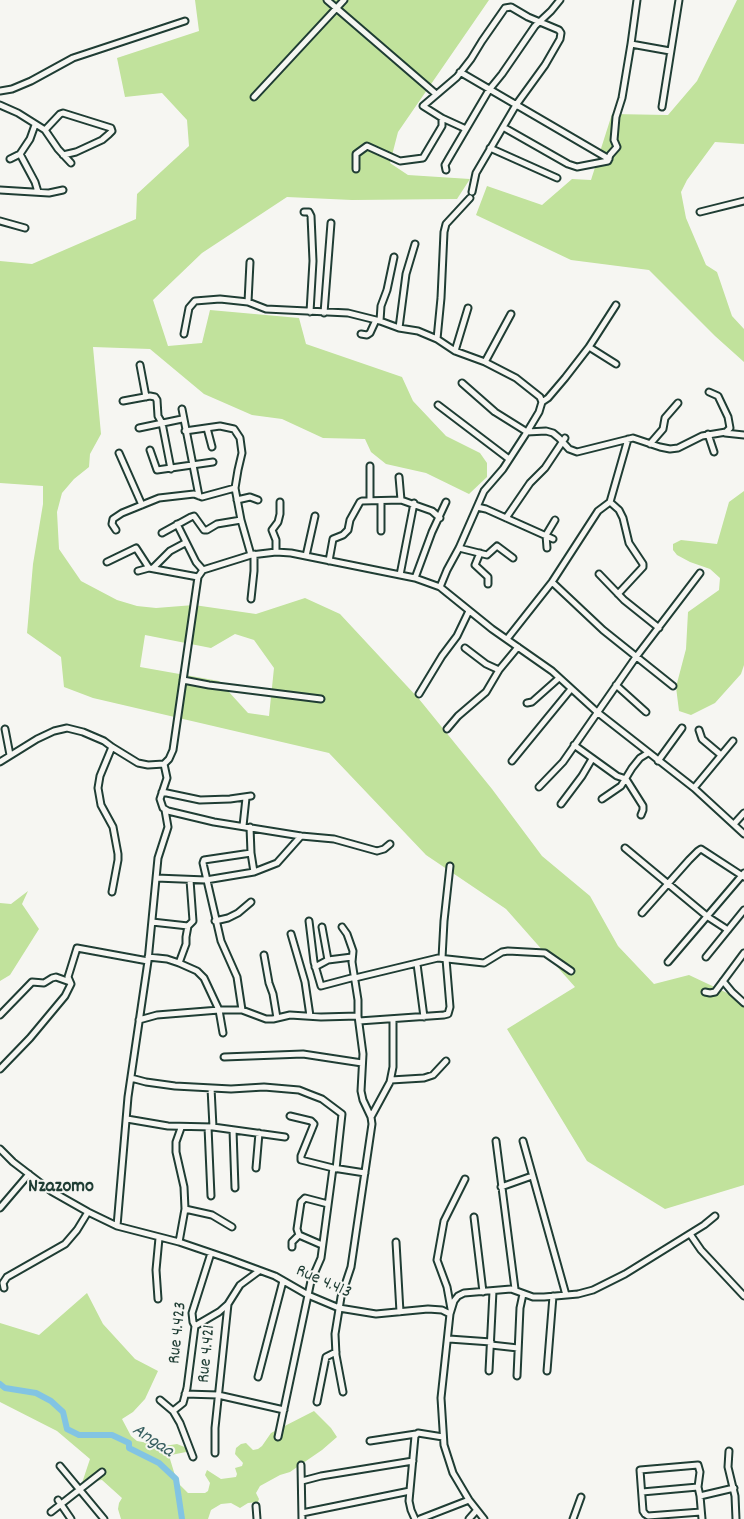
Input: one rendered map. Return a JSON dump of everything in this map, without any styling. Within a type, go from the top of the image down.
[{"type":"street","points":[[327,0],[436,94]]},
{"type":"street","points":[[254,98],[344,0]]},
{"type":"street","points":[[446,170],[445,165],[489,90],[538,22],[560,0]]},
{"type":"street","points":[[609,160],[610,155],[617,147],[614,140],[616,117],[622,98],[637,0]]},
{"type":"street","points":[[662,107],[679,0]]},
{"type":"street","points":[[466,129],[442,118],[423,106],[448,86],[472,59],[482,41],[506,8],[511,7],[538,22],[559,30],[561,36],[545,66],[516,106],[490,148],[474,178],[472,192]]},
{"type":"street","points":[[0,91],[31,81],[73,58],[185,21]]},
{"type":"street","points":[[631,44],[670,51]]},
{"type":"street","points":[[460,72],[609,160]]},
{"type":"street","points":[[0,105],[18,113],[45,130],[71,163]]},
{"type":"street","points":[[45,130],[63,113],[111,128],[112,131],[102,140],[76,152],[63,155]]},
{"type":"street","points":[[356,169],[356,154],[367,146],[400,161],[423,158],[442,126],[442,118]]},
{"type":"street","points":[[10,159],[20,154],[30,139],[35,125]]},
{"type":"street","points":[[504,126],[568,164],[577,167],[609,160]]},
{"type":"street","points":[[490,148],[557,178]]},
{"type":"street","points":[[20,154],[35,182],[38,192]]},
{"type":"street","points":[[0,190],[50,193],[64,190]]},
{"type":"street","points":[[437,339],[444,232],[446,224],[470,198]]},
{"type":"street","points":[[700,212],[744,201]]},
{"type":"street","points":[[304,212],[309,212],[311,216],[313,261],[310,312]]},
{"type":"street","points":[[0,221],[25,228]]},
{"type":"street","points":[[324,313],[331,223]]},
{"type":"street","points":[[399,328],[406,274],[415,244]]},
{"type":"street","points":[[362,334],[367,335],[370,333],[378,321],[394,257]]},
{"type":"street","points":[[248,302],[250,262]]},
{"type":"street","points":[[184,334],[189,308],[195,301],[220,299],[248,302],[266,310],[348,313],[399,328],[418,331],[437,339],[455,351],[485,362],[516,378],[540,397],[542,402]]},
{"type":"street","points":[[440,587],[484,491],[527,432],[539,412],[542,402],[548,398],[565,378],[616,305]]},
{"type":"street","points":[[455,351],[468,308]]},
{"type":"street","points":[[485,362],[511,314]]},
{"type":"street","points":[[588,347],[616,364]]},
{"type":"street","points":[[140,365],[146,396]]},
{"type":"street","points":[[462,383],[495,412],[527,432],[546,430],[564,440],[569,449],[577,452],[633,438],[670,449],[678,448],[708,434],[728,431],[730,423],[718,396],[709,392]]},
{"type":"street","points":[[123,401],[146,396],[155,397],[157,400],[158,416],[162,423],[170,469]]},
{"type":"street","points":[[650,444],[663,429],[665,418],[678,403]]},
{"type":"street","points":[[438,405],[509,459]]},
{"type":"street","points":[[182,410],[182,419],[198,496]]},
{"type":"street","points":[[139,428],[182,419]]},
{"type":"street","points":[[185,432],[220,426],[234,429],[240,438],[242,454],[236,488],[241,520],[252,555],[254,570],[251,599]]},
{"type":"street","points":[[207,428],[212,447]]},
{"type":"street","points":[[720,432],[744,435]]},
{"type":"street","points":[[708,434],[714,452]]},
{"type":"street","points":[[507,639],[552,582],[598,511],[610,502],[628,439]]},
{"type":"street","points":[[506,518],[518,499],[545,468],[564,440]]},
{"type":"street","points":[[150,450],[157,470],[213,462]]},
{"type":"street","points":[[119,452],[142,506]]},
{"type":"street","points":[[370,466],[370,501]]},
{"type":"street","points":[[399,477],[401,500]]},
{"type":"street","points":[[116,530],[112,524],[113,519],[159,498],[194,494],[202,497],[236,488]]},
{"type":"street","points":[[237,500],[250,497],[258,500]]},
{"type":"street","points":[[328,561],[333,539],[343,535],[348,530],[350,520],[360,502],[401,500],[414,503],[432,511],[440,518]]},
{"type":"street","points":[[381,501],[381,531]]},
{"type":"street","points":[[276,552],[276,540],[272,530],[278,522],[280,502]]},
{"type":"street","points":[[415,578],[432,532],[446,502]]},
{"type":"street","points":[[610,502],[619,510],[629,543],[643,564],[643,567],[618,594]]},
{"type":"street","points":[[400,575],[414,503]]},
{"type":"street","points":[[477,507],[486,509],[553,539]]},
{"type":"street","points":[[162,533],[194,516],[204,530],[217,524],[241,520]]},
{"type":"street","points":[[306,556],[315,516]]},
{"type":"street","points":[[547,548],[546,535],[555,520]]},
{"type":"street","points":[[177,524],[196,562],[203,570]]},
{"type":"street","points":[[151,568],[170,551],[186,543]]},
{"type":"street","points":[[459,548],[487,555],[497,546],[513,558]]},
{"type":"street","points":[[107,562],[136,548],[151,568]]},
{"type":"street","points":[[0,762],[37,739],[54,731],[67,728],[104,740],[138,763],[148,765],[164,764],[169,759],[173,750],[198,577],[203,570],[252,555],[276,552],[306,556],[415,578],[440,587],[469,611],[538,660],[597,712],[694,788],[744,834]]},
{"type":"street","points":[[480,553],[475,565],[488,577],[488,584]]},
{"type":"street","points":[[138,570],[151,568],[198,577]]},
{"type":"street","points":[[539,787],[563,762],[636,657],[700,573]]},
{"type":"street","points":[[599,574],[618,594],[659,628]]},
{"type":"street","points":[[552,582],[603,630],[673,686]]},
{"type":"street","points":[[419,694],[442,656],[457,636],[469,611]]},
{"type":"street","points":[[447,729],[458,716],[486,692],[499,670],[518,647]]},
{"type":"street","points":[[465,648],[486,664],[499,670]]},
{"type":"street","points":[[527,703],[532,702],[559,678]]},
{"type":"street","points":[[183,680],[322,699]]},
{"type":"street","points":[[616,685],[646,712]]},
{"type":"street","points":[[512,761],[570,689]]},
{"type":"street","points":[[658,761],[682,728]]},
{"type":"street","points":[[5,729],[7,748],[10,755]]},
{"type":"street","points":[[699,730],[702,739],[721,755]]},
{"type":"street","points":[[694,788],[733,741]]},
{"type":"street","points":[[574,745],[592,760],[617,776],[626,779],[643,806],[641,815]]},
{"type":"street","points":[[112,747],[100,776],[98,788],[101,805],[113,828],[118,854],[112,892]]},
{"type":"street","points":[[602,800],[621,786],[640,758],[648,753]]},
{"type":"street","points":[[561,804],[592,760]]},
{"type":"street","points":[[117,1226],[131,1078],[148,959],[158,858],[168,827],[165,810],[160,799],[167,778],[164,764]]},
{"type":"street","points":[[162,792],[200,800],[248,797],[243,826]]},
{"type":"street","points":[[165,810],[193,818],[302,836],[334,839],[377,851],[384,849],[390,844]]},
{"type":"street","points":[[734,824],[744,813]]},
{"type":"street","points":[[250,827],[254,872]]},
{"type":"street","points":[[156,878],[206,880],[254,872],[277,863],[302,836]]},
{"type":"street","points":[[625,848],[708,917],[728,930]]},
{"type":"street","points":[[642,913],[698,850],[702,849],[743,875],[668,962]]},
{"type":"street","points":[[242,1010],[237,977],[232,963],[224,950],[215,921],[203,862],[204,860],[251,852]]},
{"type":"street","points":[[139,1020],[157,1015],[219,1010],[242,1010],[266,1019],[290,1014],[393,1020],[444,1016],[450,1011],[444,958],[444,921],[450,866]]},
{"type":"street","points":[[179,963],[186,944],[188,926],[193,921],[190,880]]},
{"type":"street","points":[[215,921],[238,913],[251,902]]},
{"type":"street","points":[[706,957],[744,910]]},
{"type":"street","points":[[309,921],[315,967],[321,986],[444,958],[480,964],[504,951],[540,952],[551,956],[571,971]]},
{"type":"street","points":[[152,922],[188,926]]},
{"type":"street","points":[[322,927],[328,960]]},
{"type":"street","points":[[342,927],[347,934],[353,952],[362,1063],[362,1096],[371,1117],[371,1134],[351,1266],[339,1308],[335,1334],[342,1392]]},
{"type":"street","points":[[291,934],[305,982],[310,1016]]},
{"type":"street","points":[[71,982],[68,976],[76,949],[79,948],[148,959],[166,959],[179,963],[197,971],[204,978],[219,1010],[222,1033]]},
{"type":"street","points":[[705,992],[713,993],[744,953]]},
{"type":"street","points":[[264,955],[269,983],[274,994],[277,1018]]},
{"type":"street","points":[[315,967],[328,960],[352,957]]},
{"type":"street","points":[[417,964],[424,1017]]},
{"type":"street","points":[[0,1015],[32,982],[44,983],[52,978],[56,978],[71,982]]},
{"type":"street","points":[[723,981],[744,1003]]},
{"type":"street","points":[[0,1069],[30,1038],[64,996],[71,982]]},
{"type":"street","points":[[371,1117],[378,1108],[391,1080],[394,1067],[393,1020]]},
{"type":"street","points":[[224,1057],[303,1054],[362,1063]]},
{"type":"street","points":[[391,1080],[424,1078],[433,1075],[446,1061]]},
{"type":"street","points":[[131,1078],[165,1085],[231,1089],[264,1087],[299,1090],[322,1099],[342,1114],[321,1258],[311,1281],[278,1437]]},
{"type":"street","points":[[211,1088],[211,1196]]},
{"type":"street","points":[[290,1116],[311,1121],[314,1124],[301,1160],[365,1173]]},
{"type":"street","points":[[127,1119],[181,1128],[210,1127],[285,1137]]},
{"type":"street","points":[[179,1242],[185,1209],[184,1188],[176,1152],[176,1142],[181,1128]]},
{"type":"street","points":[[233,1130],[235,1188]]},
{"type":"street","points":[[256,1168],[259,1133]]},
{"type":"street","points":[[496,1141],[515,1289]]},
{"type":"street","points":[[523,1141],[566,1295]]},
{"type":"street","name":"Rue 4.413","points":[[0,1149],[29,1174],[52,1190],[88,1212],[117,1226],[179,1242],[211,1253],[284,1280],[308,1295],[339,1308],[384,1315],[436,1309],[451,1312]]},
{"type":"street","points":[[1,1206],[29,1174]]},
{"type":"street","points":[[501,1187],[532,1176]]},
{"type":"street","points":[[451,1312],[447,1287],[437,1260],[444,1221],[465,1179]]},
{"type":"street","points":[[322,1245],[299,1235],[297,1229],[302,1200],[308,1198],[328,1204]]},
{"type":"street","points":[[185,1209],[212,1215],[232,1227]]},
{"type":"street","points":[[4,1288],[3,1283],[7,1276],[65,1244],[77,1230],[88,1212]]},
{"type":"street","points":[[484,1519],[476,1511],[453,1473],[447,1458],[444,1437],[442,1398],[451,1312],[454,1301],[461,1294],[515,1289],[533,1297],[578,1294],[625,1274],[690,1234],[715,1216]]},
{"type":"street","points":[[474,1217],[483,1292]]},
{"type":"street","points":[[690,1234],[700,1250],[744,1296]]},
{"type":"street","points":[[292,1247],[292,1242],[299,1235]]},
{"type":"street","points":[[158,1299],[156,1270],[159,1238]]},
{"type":"street","points":[[396,1242],[400,1312]]},
{"type":"street","name":"Rue 4.423","points":[[173,1411],[183,1403],[187,1388],[195,1326],[192,1313],[211,1253]]},
{"type":"street","name":"Rue 4.421","points":[[216,1453],[215,1428],[228,1304],[240,1286],[258,1271]]},
{"type":"street","points":[[258,1377],[284,1280]]},
{"type":"street","points":[[489,1371],[493,1291]]},
{"type":"street","points":[[517,1376],[520,1308],[523,1294]]},
{"type":"street","points":[[547,1371],[553,1296]]},
{"type":"street","points":[[195,1326],[219,1312],[228,1304]]},
{"type":"street","points":[[448,1339],[518,1348]]},
{"type":"street","points":[[317,1402],[326,1357],[336,1352]]},
{"type":"street","points":[[185,1394],[218,1395],[284,1410]]},
{"type":"street","points":[[160,1400],[173,1411],[180,1423],[193,1457]]},
{"type":"street","points":[[370,1441],[418,1433],[444,1437]]},
{"type":"street","points":[[415,1519],[411,1510],[410,1491],[416,1434]]},
{"type":"street","points":[[729,1451],[728,1467],[734,1488],[736,1519]]},
{"type":"street","points":[[302,1481],[321,1476],[413,1461]]},
{"type":"street","points":[[701,1512],[648,1516],[644,1511],[641,1469],[698,1465],[700,1472],[698,1487],[702,1519]]},
{"type":"street","points":[[60,1466],[102,1518]]},
{"type":"street","points":[[301,1466],[302,1516],[410,1491]]},
{"type":"street","points":[[52,1512],[59,1503],[102,1472]]},
{"type":"street","points":[[642,1492],[698,1487]]},
{"type":"street","points":[[700,1496],[734,1488]]},
{"type":"street","points":[[573,1519],[581,1497]]},
{"type":"street","points":[[420,1519],[469,1500]]},
{"type":"street","points":[[59,1503],[71,1519]]},
{"type":"street","points":[[256,1506],[257,1519]]},
{"type":"street","points":[[469,1519],[476,1511]]},
{"type":"green space","points":[[195,0],[489,0],[398,132],[390,163],[408,175],[470,179],[457,199],[352,200],[287,197],[202,253],[153,300],[168,346],[202,343],[210,310],[299,318],[306,344],[402,377],[413,401],[446,436],[480,453],[487,463],[487,477],[469,494],[426,473],[386,464],[371,452],[365,439],[323,438],[282,419],[252,415],[204,394],[150,349],[93,347],[101,434],[90,454],[89,467],[74,479],[62,493],[57,512],[59,549],[81,581],[117,600],[137,606],[156,608],[194,605],[256,614],[305,598],[340,614],[419,699],[492,789],[542,856],[590,896],[618,946],[654,984],[689,975],[742,1000],[744,1004],[744,1185],[665,1209],[587,1161],[507,1029],[575,987],[506,909],[426,855],[329,753],[93,698],[64,687],[61,657],[27,633],[33,564],[43,504],[43,486],[0,483],[0,261],[32,264],[136,219],[137,194],[189,146],[187,120],[162,93],[125,97],[117,58],[199,31]],"holes":[[[235,634],[254,640],[274,668],[269,716],[248,713],[219,681],[140,667],[145,635],[211,648]]]},
{"type":"green space","points":[[737,0],[744,0],[744,144],[715,142],[687,180],[681,192],[686,218],[706,265],[717,272],[732,316],[744,329],[744,362],[649,270],[571,260],[476,215],[487,186],[542,205],[572,179],[591,180],[612,114],[668,115],[697,81]]},
{"type":"green space","points":[[744,491],[744,665],[741,674],[715,703],[691,715],[679,711],[676,687],[686,649],[688,612],[719,590],[720,578],[710,569],[677,555],[673,550],[673,544],[681,540],[717,544],[729,502]]},
{"type":"green space","points":[[28,891],[22,904],[39,929],[10,975],[0,981],[0,903],[11,904]]},
{"type":"green space","points":[[87,1293],[103,1324],[135,1359],[158,1371],[145,1399],[133,1412],[122,1419],[131,1436],[137,1441],[164,1446],[177,1444],[187,1448],[186,1452],[171,1455],[170,1459],[177,1482],[188,1493],[205,1493],[208,1491],[210,1483],[205,1475],[207,1470],[221,1479],[236,1477],[235,1468],[242,1466],[243,1463],[235,1454],[236,1448],[246,1443],[253,1450],[258,1449],[271,1433],[314,1411],[337,1437],[290,1472],[280,1475],[260,1486],[256,1493],[259,1499],[258,1502],[248,1503],[240,1508],[231,1503],[221,1504],[211,1510],[208,1519],[121,1519],[118,1509],[122,1498],[102,1480],[82,1483],[90,1459],[57,1431],[0,1402],[0,1323],[39,1335]]},
{"type":"waterway","name":"Angaa","points":[[0,1384],[5,1388],[36,1393],[51,1401],[63,1412],[67,1429],[79,1435],[112,1435],[129,1443],[129,1448],[159,1463],[176,1479],[182,1519]]},
{"type":"district","name":"Nzazomo","points":[[61,1188]]}]
